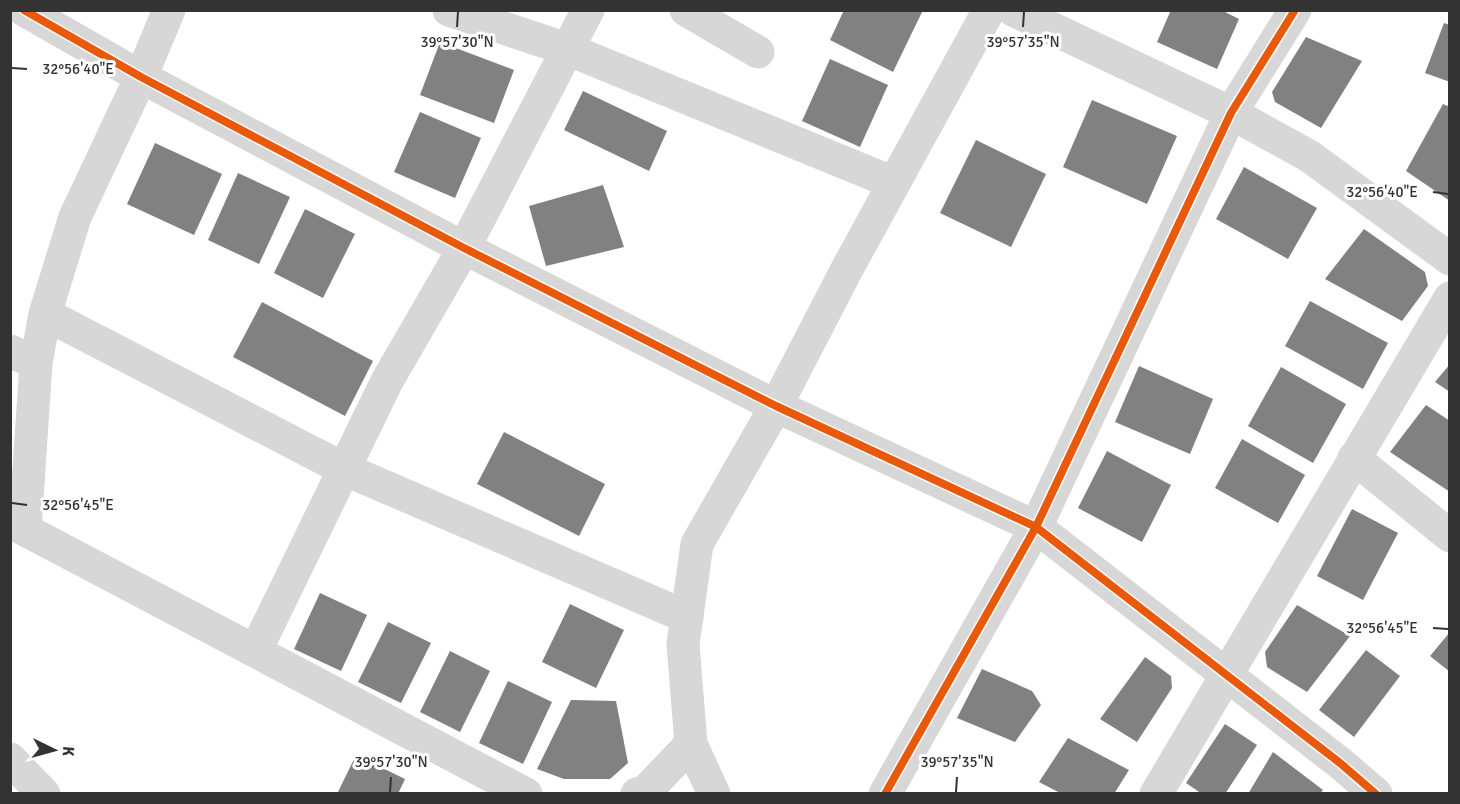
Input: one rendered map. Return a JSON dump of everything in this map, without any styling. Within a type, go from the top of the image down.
[{"type":"street","points":[[24,10],[141,77],[464,248],[776,406],[1036,527],[1340,763],[1376,794]]},
{"type":"street","points":[[170,10],[75,217],[45,314],[23,357],[18,526],[526,794]]},
{"type":"street","points":[[449,10],[567,50],[894,183]]},
{"type":"street","points":[[256,650],[387,381],[464,248],[588,10]]},
{"type":"street","points":[[686,10],[758,52]]},
{"type":"street","points":[[714,794],[691,744],[683,644],[697,544],[776,406],[847,269],[989,10]]},
{"type":"street","points":[[1013,10],[1231,113],[1309,156],[1449,259]]},
{"type":"street","points":[[885,794],[1036,527],[1231,113],[1294,10]]},
{"type":"street","points":[[1156,794],[1449,298]]},
{"type":"street","points":[[45,314],[344,469],[687,617]]},
{"type":"street","points":[[1354,458],[1449,536]]},
{"type":"street","points":[[637,794],[646,791],[691,744]]},
{"type":"street","points":[[10,759],[44,794]]},
{"type":"building","points":[[844,10],[923,10],[893,72],[830,40]]},
{"type":"building","points":[[1171,10],[1221,10],[1239,19],[1217,69],[1157,42]]},
{"type":"building","points":[[1444,23],[1450,25],[1450,82],[1425,73]]},
{"type":"building","points":[[1306,37],[1362,61],[1321,128],[1275,102],[1272,92]]},
{"type":"building","points":[[440,42],[514,70],[494,123],[420,95]]},
{"type":"building","points":[[830,59],[888,85],[860,147],[802,121]]},
{"type":"building","points":[[583,91],[667,131],[649,171],[564,130]]},
{"type":"building","points":[[1092,100],[1177,136],[1147,204],[1063,167]]},
{"type":"building","points":[[1443,104],[1450,107],[1450,201],[1406,171]]},
{"type":"building","points":[[420,112],[481,138],[455,198],[394,172]]},
{"type":"building","points":[[976,140],[1046,174],[1011,247],[940,213]]},
{"type":"building","points":[[155,143],[222,174],[194,235],[127,204]]},
{"type":"building","points":[[1244,167],[1317,208],[1288,259],[1216,219]]},
{"type":"building","points":[[238,173],[290,197],[259,264],[208,240]]},
{"type":"building","points":[[603,185],[624,247],[546,266],[529,206]]},
{"type":"building","points":[[305,209],[355,234],[323,298],[274,273]]},
{"type":"building","points":[[1364,229],[1425,272],[1428,286],[1402,321],[1325,279]]},
{"type":"building","points":[[1310,301],[1388,343],[1363,389],[1285,346]]},
{"type":"building","points":[[262,302],[373,361],[345,416],[233,357]]},
{"type":"building","points":[[1450,364],[1450,392],[1435,382]]},
{"type":"building","points":[[1139,366],[1213,399],[1190,454],[1115,422]]},
{"type":"building","points":[[1281,367],[1346,404],[1313,463],[1248,426]]},
{"type":"building","points":[[1426,405],[1450,421],[1450,492],[1390,452]]},
{"type":"building","points":[[504,432],[605,484],[579,536],[477,484]]},
{"type":"building","points":[[1242,439],[1305,475],[1278,523],[1215,488]]},
{"type":"building","points":[[1107,451],[1171,485],[1142,542],[1078,508]]},
{"type":"building","points":[[1352,509],[1398,533],[1363,600],[1317,576]]},
{"type":"building","points":[[320,593],[367,615],[341,671],[294,649]]},
{"type":"building","points":[[570,604],[624,630],[596,688],[542,662]]},
{"type":"building","points":[[1297,605],[1350,636],[1307,692],[1267,667],[1265,652]]},
{"type":"building","points":[[388,622],[431,643],[401,703],[358,682]]},
{"type":"building","points":[[1450,632],[1450,672],[1430,656]]},
{"type":"building","points":[[1366,650],[1400,676],[1354,737],[1319,710]]},
{"type":"building","points":[[450,651],[490,671],[460,732],[420,712]]},
{"type":"building","points":[[1145,657],[1171,676],[1172,688],[1137,742],[1100,719]]},
{"type":"building","points":[[982,669],[1032,691],[1041,705],[1015,742],[957,718]]},
{"type":"building","points":[[508,681],[552,702],[523,764],[479,743]]},
{"type":"building","points":[[571,700],[616,701],[628,763],[610,779],[564,779],[537,769]]},
{"type":"building","points":[[1225,724],[1257,745],[1225,794],[1202,794],[1186,783]]},
{"type":"building","points":[[1068,738],[1129,770],[1114,794],[1062,794],[1039,782]]},
{"type":"building","points":[[1273,752],[1323,790],[1320,794],[1248,794]]},
{"type":"building","points":[[356,755],[405,779],[398,794],[337,794]]},
{"type":"cycle path","points":[[24,10],[141,77],[464,248],[776,406],[1036,527],[1340,763],[1376,794]]},
{"type":"cycle path","points":[[885,794],[1036,527],[1231,113],[1295,10]]}]
